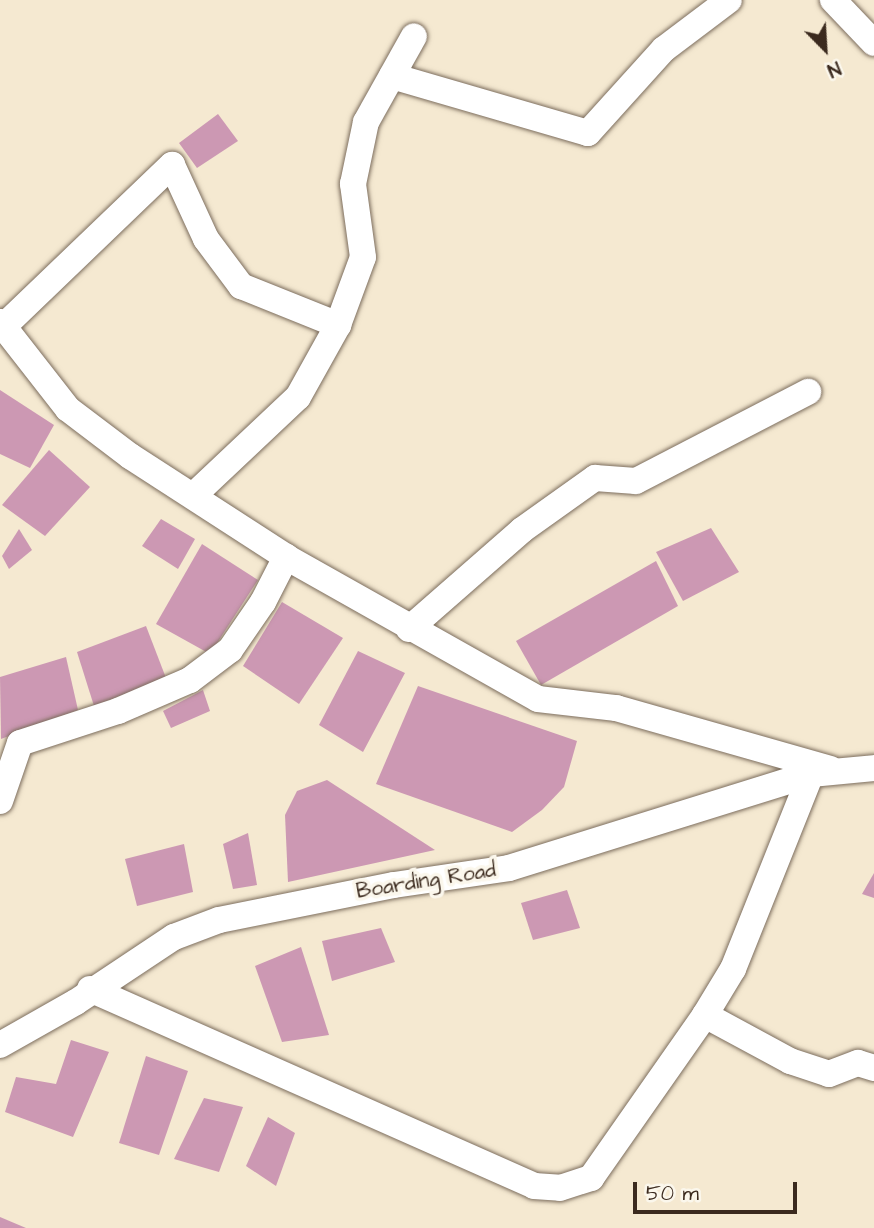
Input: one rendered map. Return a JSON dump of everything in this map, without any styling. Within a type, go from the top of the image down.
[{"type":"street","points":[[392,76],[588,133],[664,49],[729,0]]},
{"type":"street","points":[[833,0],[874,43]]},
{"type":"street","points":[[195,494],[298,397],[338,325],[363,257],[353,184],[366,122],[414,36]]},
{"type":"street","points":[[90,989],[534,1186],[559,1188],[591,1178],[705,1015],[733,969],[793,824],[821,772],[616,708],[538,699],[409,629],[286,556],[195,494],[131,456],[68,409],[2,324],[172,165],[206,239],[241,286],[338,325]]},
{"type":"street","points":[[409,629],[522,530],[595,478],[636,481],[808,392]]},
{"type":"street","points":[[0,801],[20,743],[118,711],[190,680],[230,650],[263,602],[286,556]]},
{"type":"street","name":"Boarding Road","points":[[0,1045],[76,1002],[90,989],[174,937],[219,920],[394,885],[509,868],[821,772],[874,768]]},
{"type":"street","points":[[780,784],[793,824]]},
{"type":"street","points":[[705,1015],[790,1061],[829,1074],[858,1063],[874,1068]]},
{"type":"building","points":[[218,114],[238,141],[197,168],[179,143]]},
{"type":"building","points":[[0,390],[54,425],[30,468],[0,454]]},
{"type":"building","points":[[49,450],[90,487],[45,536],[2,505]]},
{"type":"building","points":[[161,519],[195,539],[178,569],[142,546]]},
{"type":"building","points":[[711,528],[739,572],[683,601],[656,552]]},
{"type":"building","points":[[19,529],[32,550],[9,569],[2,556]]},
{"type":"building","points":[[202,544],[258,580],[210,654],[156,624]]},
{"type":"building","points":[[656,561],[678,606],[541,685],[516,641]]},
{"type":"building","points":[[282,602],[343,638],[299,704],[243,666]]},
{"type":"building","points":[[146,626],[166,678],[94,706],[77,652]]},
{"type":"building","points":[[358,651],[405,673],[363,752],[319,725]]},
{"type":"building","points":[[66,657],[78,710],[1,739],[0,677]]},
{"type":"building","points":[[418,686],[577,741],[564,787],[542,810],[512,832],[376,784]]},
{"type":"building","points":[[203,690],[210,711],[171,728],[163,711]]},
{"type":"building","points":[[327,780],[435,850],[288,882],[285,815],[297,791]]},
{"type":"building","points":[[248,833],[257,885],[233,889],[223,844]]},
{"type":"building","points":[[184,844],[193,892],[137,906],[125,859]]},
{"type":"building","points":[[874,873],[874,898],[862,894]]},
{"type":"building","points":[[567,890],[580,928],[533,940],[521,903]]},
{"type":"building","points":[[381,928],[395,962],[332,981],[322,941]]},
{"type":"building","points":[[301,947],[329,1035],[282,1042],[255,966]]},
{"type":"building","points":[[71,1040],[109,1052],[73,1137],[5,1112],[16,1077],[56,1084]]},
{"type":"building","points":[[146,1056],[188,1071],[159,1155],[119,1143]]},
{"type":"building","points":[[204,1098],[243,1107],[219,1172],[174,1159]]},
{"type":"building","points":[[268,1117],[295,1133],[276,1186],[246,1166]]},
{"type":"building","points":[[0,1217],[26,1228],[0,1228]]}]
